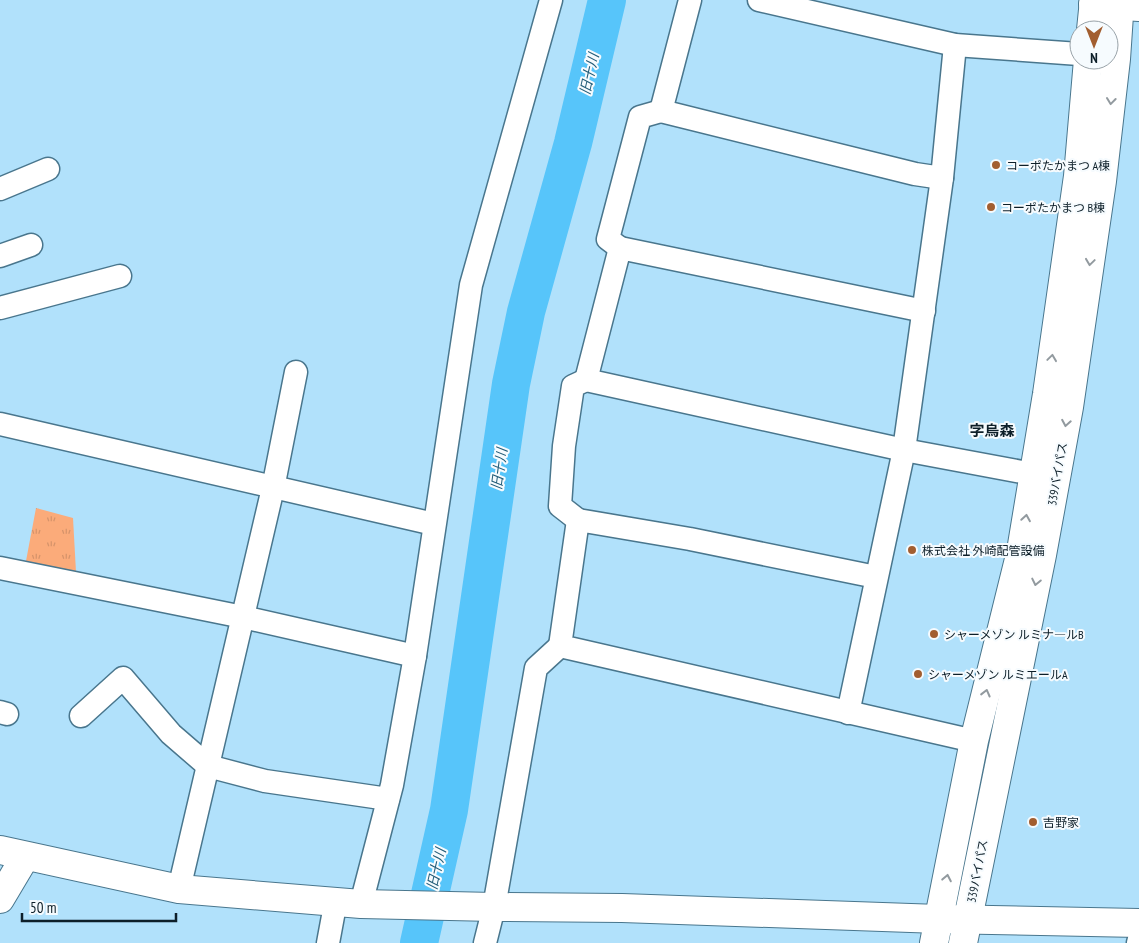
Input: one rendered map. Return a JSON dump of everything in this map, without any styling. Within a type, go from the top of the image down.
[{"type":"street","points":[[328,943],[355,902],[392,785],[415,656],[470,285],[551,0]]},
{"type":"street","points":[[661,110],[690,0]]},
{"type":"street","points":[[759,0],[955,44],[1069,53]]},
{"type":"street","points":[[848,713],[904,450],[942,178],[955,44]]},
{"type":"street","points":[[937,931],[974,741],[1021,551],[1047,394],[1076,185],[1087,70]]},
{"type":"street","name":"339バイパス","points":[[965,931],[1042,555],[1069,407],[1102,181],[1111,70]]},
{"type":"street","points":[[924,311],[620,248],[608,239],[640,117],[661,110],[915,174],[942,178]]},
{"type":"street","points":[[0,189],[48,169]]},
{"type":"street","points":[[0,256],[31,245]]},
{"type":"street","points":[[586,380],[620,248]]},
{"type":"street","points":[[0,308],[120,276]]},
{"type":"street","points":[[180,888],[273,488],[296,372]]},
{"type":"street","points":[[876,577],[690,539],[578,520],[560,506],[564,446],[573,386],[586,380],[904,450],[1033,474]]},
{"type":"street","points":[[0,424],[434,524]]},
{"type":"street","points":[[485,943],[494,907],[536,668],[560,646],[578,520]]},
{"type":"street","points":[[0,568],[243,617],[415,656]]},
{"type":"street","points":[[560,646],[974,741]]},
{"type":"street","points":[[81,716],[123,678],[171,734],[208,766],[266,782],[388,799]]},
{"type":"street","points":[[0,899],[12,853],[180,888],[355,902],[494,907],[622,908],[937,931],[1139,923]]},
{"type":"street","points":[[1138,943],[1139,939]]},
{"type":"green space","points":[[36,508],[73,518],[76,572],[26,561]]},
{"type":"waterway","name":"旧十川","points":[[419,943],[449,810],[511,384],[526,312],[573,143],[607,0]]},
{"type":"place","name":"コーポたかまつ A棟","points":[[996,165]]},
{"type":"place","name":"コーポたかまつ B棟","points":[[991,207]]},
{"type":"place","name":"株式会社 外崎配管設備","points":[[912,550]]},
{"type":"place","name":"シャーメゾン ルミナ―ルB","points":[[934,634]]},
{"type":"place","name":"シャーメゾン ルミエールA","points":[[918,674]]},
{"type":"place","name":"吉野家","points":[[1033,822]]},
{"type":"district","name":"字烏森","points":[[992,430]]}]
